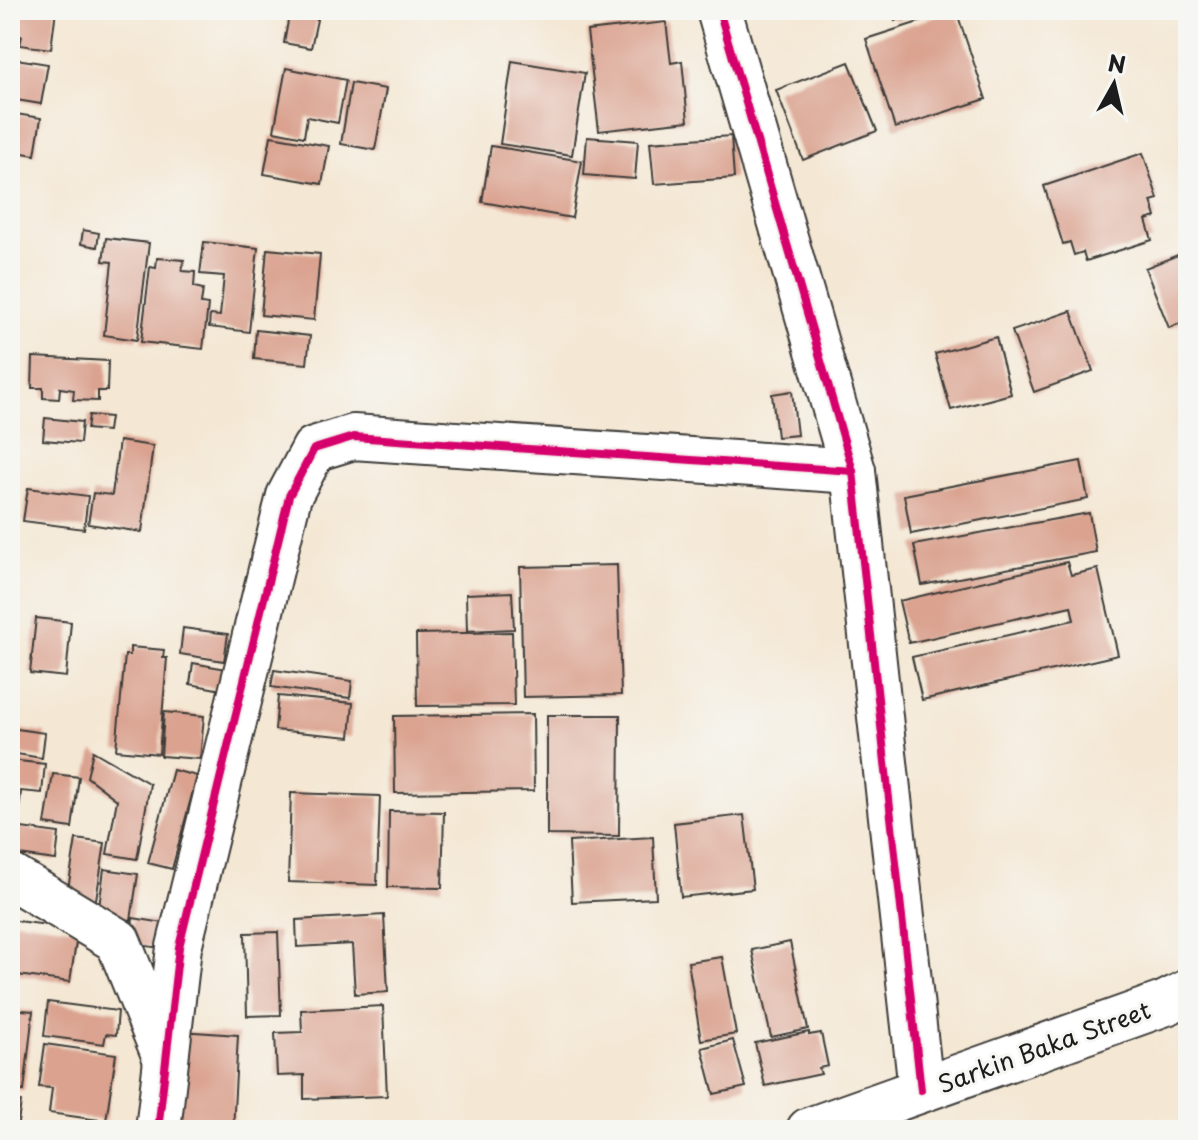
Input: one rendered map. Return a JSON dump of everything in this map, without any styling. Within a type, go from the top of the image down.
[{"type":"street","points":[[719,10],[853,471],[921,1090]]},
{"type":"street","points":[[158,1130],[182,932],[289,496],[314,449],[353,437],[853,471]]},
{"type":"street","points":[[10,876],[118,941],[166,1059]]},
{"type":"street","name":"Sarkin Baka Street","points":[[809,1130],[1166,1003],[1188,992]]},
{"type":"building","points":[[10,10],[56,10],[51,49],[20,45],[22,36],[15,35],[16,26],[10,25]]},
{"type":"building","points":[[290,10],[319,10],[311,48],[284,43]]},
{"type":"building","points":[[891,10],[925,10],[925,11],[895,21]]},
{"type":"building","points":[[956,10],[986,99],[895,128],[866,39]]},
{"type":"building","points":[[666,22],[671,63],[682,61],[688,121],[599,131],[587,31]]},
{"type":"building","points":[[10,58],[48,64],[41,104],[10,99]]},
{"type":"building","points":[[512,61],[585,73],[572,155],[500,144]]},
{"type":"building","points":[[849,62],[877,131],[803,160],[776,90]]},
{"type":"building","points":[[286,68],[346,80],[338,123],[307,117],[304,137],[274,131]]},
{"type":"building","points":[[351,83],[386,89],[375,150],[341,144]]},
{"type":"building","points":[[10,113],[41,118],[35,155],[10,151]]},
{"type":"building","points":[[271,136],[329,146],[322,184],[264,174]]},
{"type":"building","points":[[731,136],[734,178],[654,184],[650,142]]},
{"type":"building","points":[[587,137],[638,141],[635,179],[584,175]]},
{"type":"building","points":[[491,146],[582,161],[572,218],[482,202]]},
{"type":"building","points":[[1143,153],[1158,199],[1151,201],[1156,217],[1146,220],[1152,240],[1086,261],[1083,252],[1074,255],[1070,242],[1063,244],[1044,186]]},
{"type":"building","points":[[83,230],[99,233],[97,247],[81,244]]},
{"type":"building","points":[[106,238],[149,243],[137,340],[104,335],[112,262],[103,261]]},
{"type":"building","points":[[204,242],[258,248],[249,332],[209,327],[210,315],[220,316],[224,276],[200,274]]},
{"type":"building","points":[[267,249],[320,254],[314,320],[261,315]]},
{"type":"building","points":[[1188,251],[1188,320],[1169,328],[1145,268]]},
{"type":"building","points":[[157,258],[184,260],[182,271],[195,272],[194,287],[203,289],[201,304],[208,305],[203,349],[141,342],[150,267],[156,268]]},
{"type":"building","points":[[1071,311],[1093,371],[1034,392],[1012,331]]},
{"type":"building","points":[[256,330],[310,336],[307,364],[254,359]]},
{"type":"building","points":[[996,337],[1011,394],[951,410],[935,354]]},
{"type":"building","points":[[33,357],[108,361],[107,391],[98,391],[98,401],[73,400],[74,390],[60,388],[59,399],[43,398],[43,388],[32,388]]},
{"type":"building","points":[[792,391],[797,435],[777,437],[772,394]]},
{"type":"building","points":[[89,415],[110,417],[108,431],[87,429]]},
{"type":"building","points":[[45,418],[82,422],[80,443],[43,440]]},
{"type":"building","points":[[119,441],[153,446],[142,532],[88,524],[93,493],[112,495]]},
{"type":"building","points":[[1081,461],[1088,499],[911,534],[904,495]]},
{"type":"building","points":[[28,488],[88,496],[84,529],[23,521]]},
{"type":"building","points":[[1089,513],[1096,552],[922,585],[914,545]]},
{"type":"building","points":[[1067,562],[1071,575],[1098,569],[1118,655],[922,700],[912,657],[1074,620],[1071,606],[909,643],[899,601]]},
{"type":"building","points":[[617,565],[621,695],[523,697],[520,567]]},
{"type":"building","points":[[512,592],[514,629],[467,631],[466,594]]},
{"type":"building","points":[[36,618],[71,622],[66,677],[30,673]]},
{"type":"building","points":[[183,628],[228,634],[224,661],[180,654]]},
{"type":"building","points":[[512,632],[514,705],[417,706],[416,634]]},
{"type":"building","points":[[130,647],[164,650],[163,658],[167,658],[159,754],[116,750],[125,655],[130,655]]},
{"type":"building","points":[[193,663],[226,669],[222,690],[190,684]]},
{"type":"building","points":[[274,670],[352,681],[350,698],[271,687]]},
{"type":"building","points":[[278,696],[353,703],[350,737],[275,730]]},
{"type":"building","points":[[164,712],[204,716],[200,759],[161,756]]},
{"type":"building","points":[[533,714],[534,791],[395,793],[394,716]]},
{"type":"building","points":[[547,715],[620,715],[619,836],[547,835]]},
{"type":"building","points":[[10,728],[45,733],[42,758],[10,753]]},
{"type":"building","points":[[93,751],[150,784],[137,859],[107,854],[117,800],[87,777]]},
{"type":"building","points":[[10,760],[45,764],[42,793],[21,791],[19,814],[10,813]]},
{"type":"building","points":[[173,770],[197,776],[172,869],[148,863]]},
{"type":"building","points":[[53,774],[79,777],[72,828],[45,824]]},
{"type":"building","points":[[291,793],[380,796],[377,885],[288,882]]},
{"type":"building","points":[[389,811],[444,812],[442,888],[388,887]]},
{"type":"building","points":[[744,815],[753,889],[681,897],[674,823]]},
{"type":"building","points":[[14,827],[59,833],[56,860],[11,854]]},
{"type":"building","points":[[653,837],[656,898],[572,902],[569,842]]},
{"type":"building","points":[[76,839],[105,843],[94,912],[65,908]]},
{"type":"building","points":[[104,869],[138,874],[131,920],[98,915]]},
{"type":"building","points":[[384,915],[388,992],[355,994],[352,944],[297,947],[296,920]]},
{"type":"building","points":[[133,918],[164,923],[161,948],[130,944]]},
{"type":"building","points":[[10,920],[78,929],[70,982],[10,974]]},
{"type":"building","points":[[278,932],[281,1015],[247,1016],[245,933]]},
{"type":"building","points":[[790,942],[808,1029],[771,1037],[752,950]]},
{"type":"building","points":[[722,957],[736,1034],[701,1040],[688,962]]},
{"type":"building","points":[[48,1002],[118,1011],[116,1035],[106,1034],[104,1044],[44,1036]]},
{"type":"building","points":[[383,1006],[387,1096],[304,1099],[304,1075],[277,1076],[275,1033],[302,1032],[301,1010]]},
{"type":"building","points":[[10,1009],[33,1011],[24,1091],[10,1089]]},
{"type":"building","points":[[180,1031],[238,1035],[233,1130],[175,1130]]},
{"type":"building","points":[[809,1032],[809,1035],[821,1033],[828,1066],[819,1068],[821,1074],[765,1086],[755,1043]]},
{"type":"building","points":[[733,1040],[746,1087],[714,1094],[702,1048]]},
{"type":"building","points":[[45,1044],[116,1054],[106,1121],[49,1113],[52,1088],[39,1087]]},
{"type":"building","points":[[10,1100],[21,1102],[17,1129],[10,1128]]},
{"type":"cycle path","points":[[719,10],[853,471],[921,1090]]},
{"type":"cycle path","points":[[158,1130],[179,947],[289,496],[314,449],[353,437],[853,471]]}]
